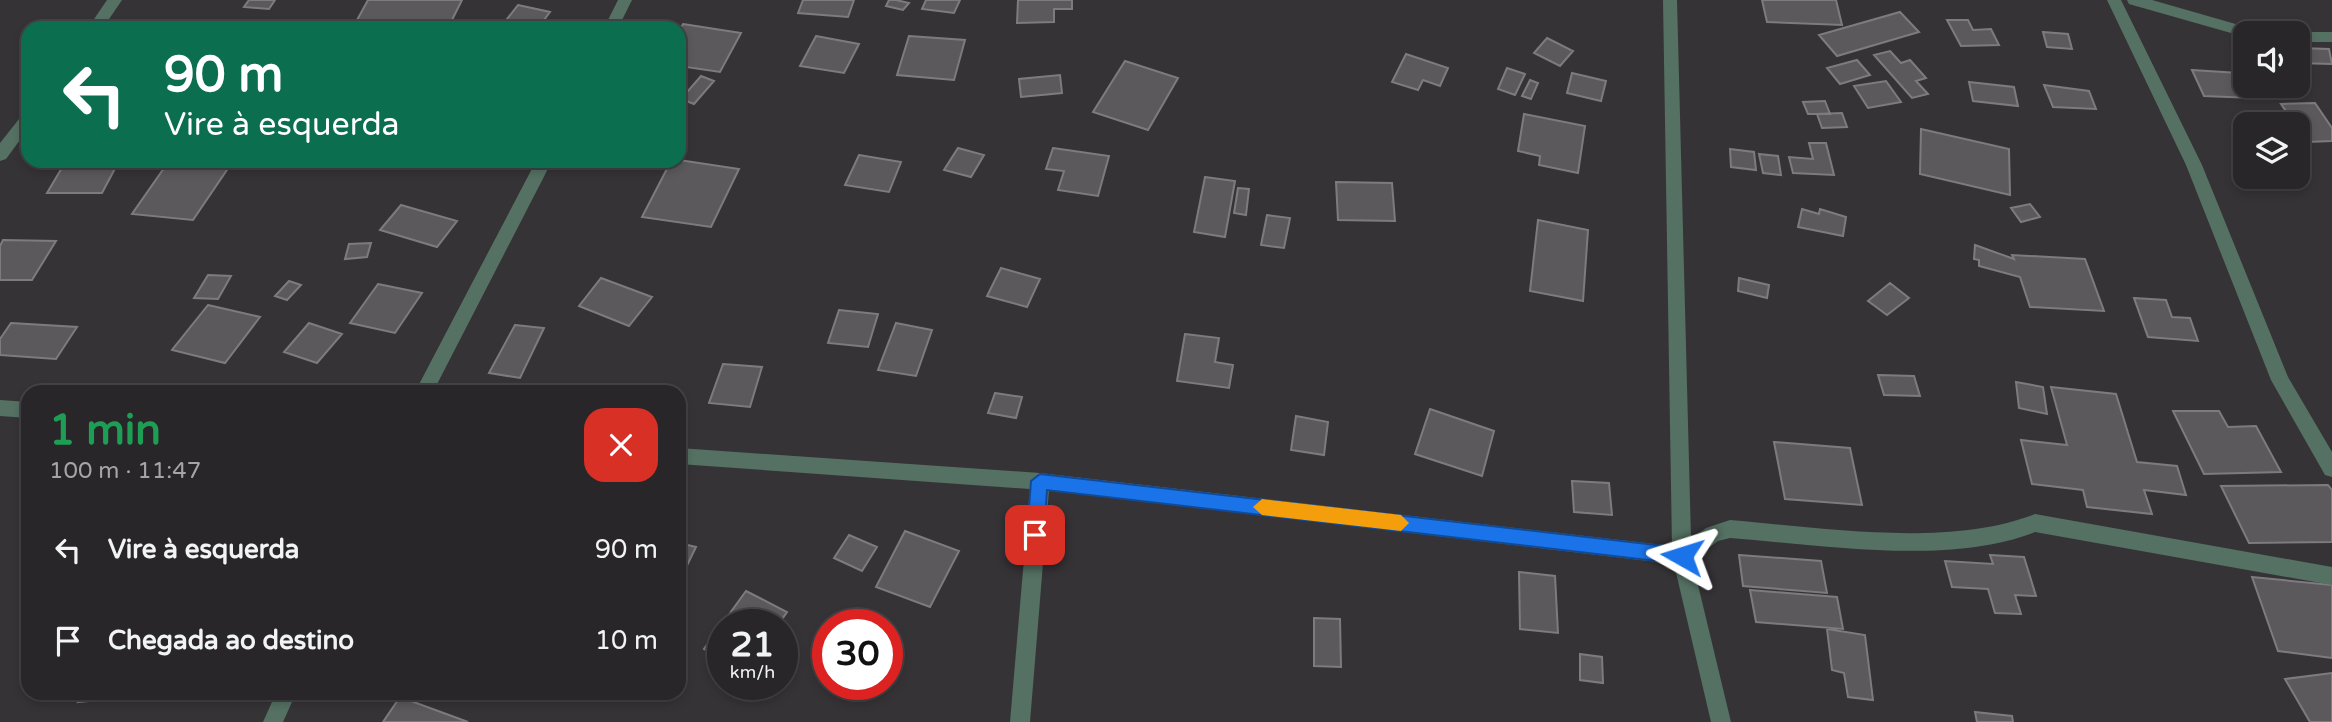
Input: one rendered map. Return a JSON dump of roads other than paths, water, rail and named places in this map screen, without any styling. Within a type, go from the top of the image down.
[{"type":"street","points":[[100,21],[115,0]]},
{"type":"street","points":[[614,21],[625,0]]},
{"type":"street","points":[[1670,0],[1682,556],[1721,722]]},
{"type":"street","points":[[2114,0],[2194,165],[2280,380],[2332,470]]},
{"type":"street","points":[[2134,0],[2233,29]]},
{"type":"street","points":[[2310,37],[2332,37]]},
{"type":"street","points":[[0,155],[21,127]]},
{"type":"street","points":[[428,385],[540,168]]},
{"type":"street","points":[[0,408],[21,410]]},
{"type":"street","points":[[686,456],[1040,481],[1682,556],[1713,534],[1730,529],[1901,543],[1962,535],[2008,533],[2035,523],[2332,576]]},
{"type":"street","points":[[1020,722],[1040,481]]},
{"type":"street","points":[[273,722],[283,700]]}]
